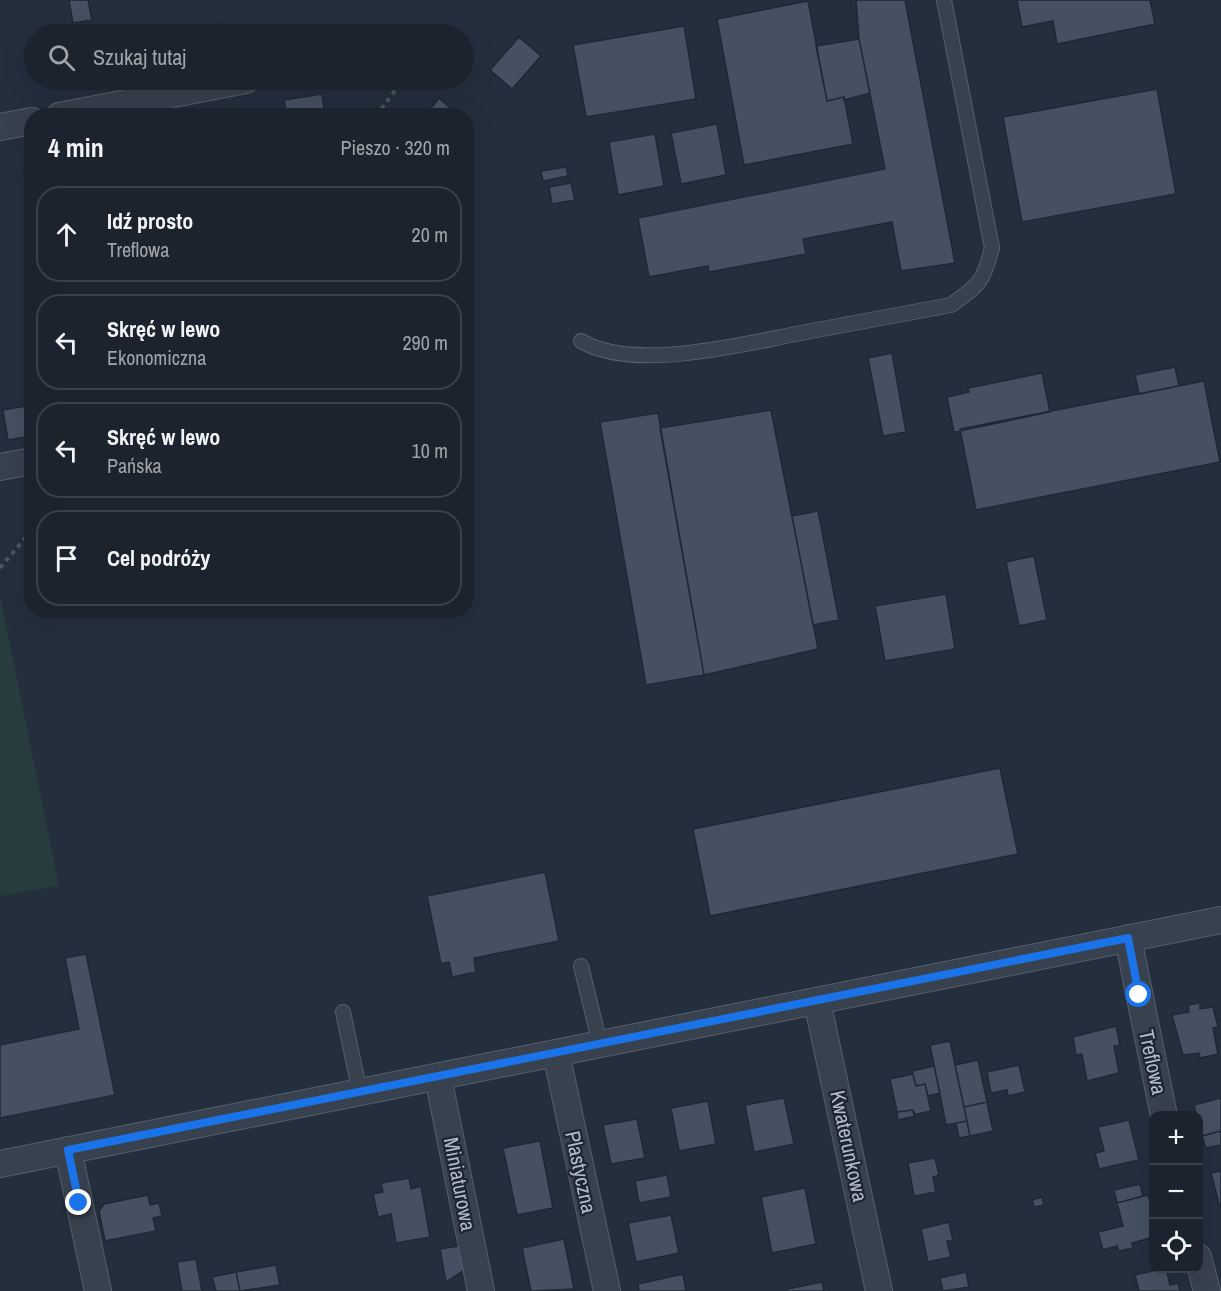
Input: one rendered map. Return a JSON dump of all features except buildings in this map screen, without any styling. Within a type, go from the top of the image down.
[{"type":"street","points":[[101,108],[194,90]]},
{"type":"street","points":[[0,127],[24,122]]},
{"type":"street","points":[[0,467],[24,462]]},
{"type":"street","points":[[0,1164],[1221,920]]},
{"type":"street","name":"Treflowa","points":[[1128,938],[1163,1111]]},
{"type":"street","name":"Kwaterunkowa","points":[[817,1001],[879,1291]]},
{"type":"street","name":"Plastyczna","points":[[556,1053],[607,1291]]},
{"type":"street","name":"Miniaturowa","points":[[438,1077],[481,1291]]},
{"type":"street","points":[[68,1150],[98,1291]]},
{"type":"street","points":[[1202,1273],[1207,1291]]},
{"type":"lane","points":[[581,341],[591,347],[637,355],[696,352],[951,306],[976,287],[985,276],[992,248],[944,0]]},
{"type":"lane","points":[[581,966],[600,1044]]},
{"type":"lane","points":[[343,1012],[360,1093]]},
{"type":"path","points":[[382,108],[396,90]]},
{"type":"path","points":[[0,568],[24,540]]},
{"type":"green space","points":[[0,596],[59,886],[0,896]]},
{"type":"route","points":[[79,1203],[68,1150],[1128,938],[1139,995]]}]
